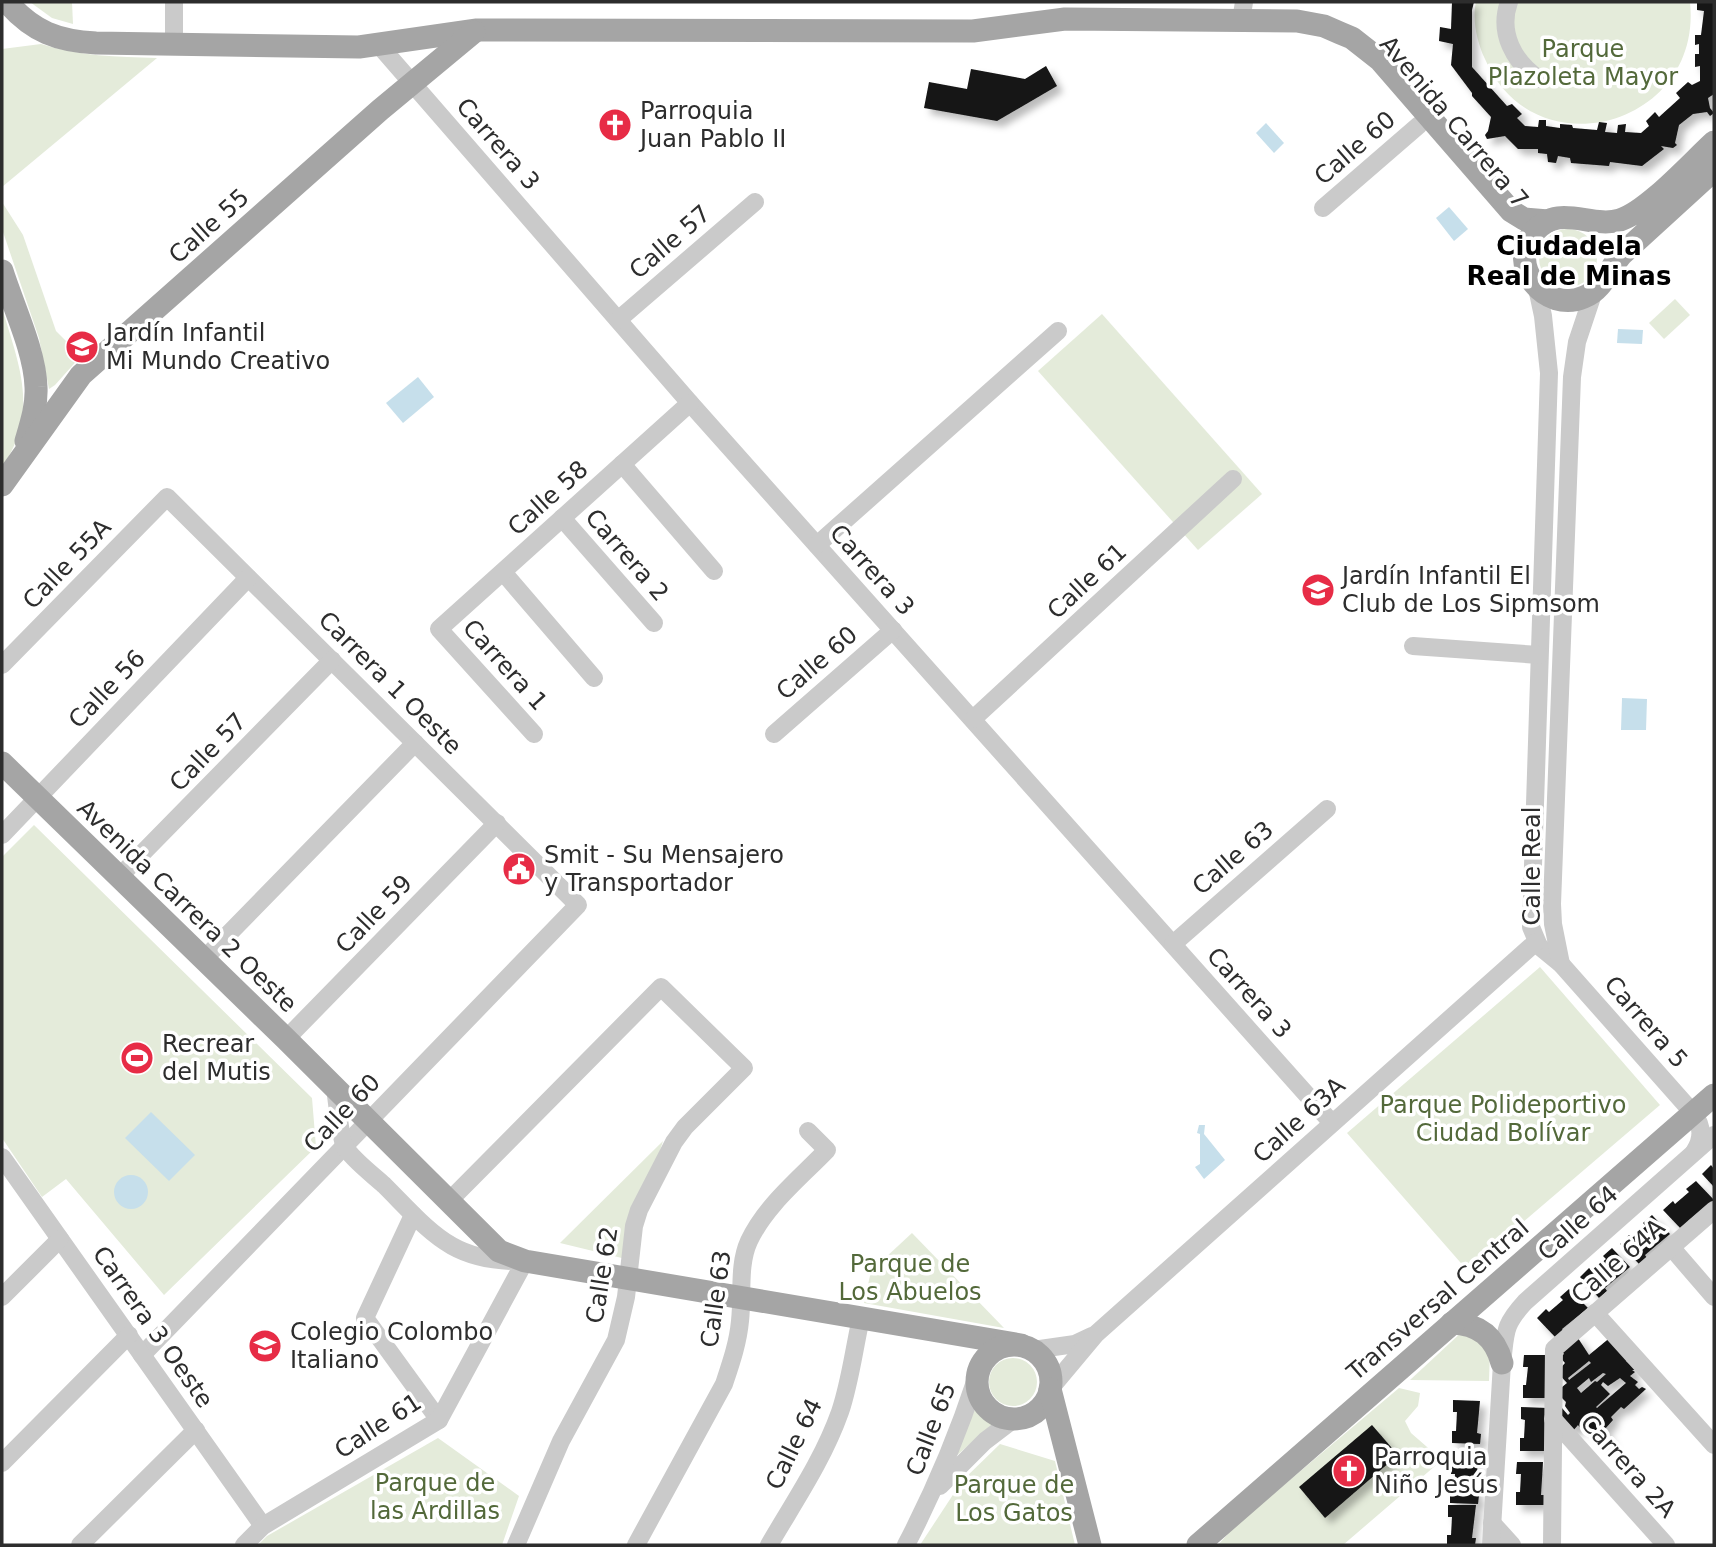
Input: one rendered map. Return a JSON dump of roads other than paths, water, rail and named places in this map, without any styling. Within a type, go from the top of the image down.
[{"type":"main road","points":[[8,2],[35,27],[62,40],[96,44],[359,47],[477,30],[973,31],[1065,19],[1243,11],[1312,23],[1352,38]]},
{"type":"main road","name":"Calle 55","points":[[2,485],[80,375],[412,83],[477,30]]},
{"type":"main road","name":"Avenida Carrera 7","points":[[1352,38],[1370,68],[1507,225],[1536,288]]},
{"type":"main road","name":"Avenida Carrera 7","points":[[1352,38],[1380,60],[1511,211],[1524,219],[1548,221],[1569,216],[1607,222],[1626,218],[1642,208],[1714,142]]},
{"type":"main road","points":[[1536,288],[1550,297],[1562,300],[1584,297],[1594,291],[1622,254],[1714,170]]},
{"type":"main road","points":[[1525,261],[1530,237],[1548,221]]},
{"type":"main road","points":[[2,271],[29,352],[36,385],[34,412],[20,461]]},
{"type":"main road","name":"Avenida Carrera 2 Oeste","points":[[2,763],[499,1251],[525,1261],[1027,1347]]},
{"type":"main road","name":"Transversal Central","points":[[1198,1545],[1714,1095]]},
{"type":"main road","points":[[1452,1323],[1466,1323],[1490,1337],[1498,1349],[1502,1363]]},
{"type":"main road","points":[[963,1335],[974,1352],[978,1372],[977,1391],[982,1402],[1002,1417],[1021,1418],[1047,1429],[1067,1454]]},
{"type":"main road","points":[[978,1372],[986,1356],[1009,1345],[1027,1347],[1048,1367],[1051,1390],[1090,1545]]},
{"type":"main road","points":[[1021,1418],[1038,1410],[1051,1390]]},
{"type":"street","points":[[174,2],[174,44]]},
{"type":"street","points":[[1508,2],[1506,34],[1514,54],[1524,69],[1539,79]]},
{"type":"street","name":"Carrera 3","points":[[379,45],[690,403],[1332,1124]]},
{"type":"street","name":"Calle 60","points":[[1322,208],[1419,125]]},
{"type":"street","name":"Calle 57","points":[[618,320],[755,202]]},
{"type":"street","name":"Calle Real","points":[[1536,288],[1545,332],[1549,373],[1530,922],[1536,942],[1561,964]]},
{"type":"street","name":"Calle Real","points":[[1561,964],[1552,904],[1572,377],[1577,342],[1594,291]]},
{"type":"street","points":[[817,545],[1058,331]]},
{"type":"street","name":"Calle 58","points":[[439,629],[690,403]]},
{"type":"street","points":[[622,464],[714,571]]},
{"type":"street","name":"Calle 61","points":[[973,719],[1233,480]]},
{"type":"street","name":"Carrera 1 Oeste","points":[[167,496],[579,905]]},
{"type":"street","name":"Calle 55A","points":[[2,665],[167,496]]},
{"type":"street","name":"Carrera 2","points":[[562,518],[654,623]]},
{"type":"street","points":[[503,572],[594,678]]},
{"type":"street","name":"Calle 56","points":[[2,835],[248,578]]},
{"type":"street","name":"Carrera 1","points":[[439,629],[534,734]]},
{"type":"street","name":"Calle 60","points":[[774,734],[893,630]]},
{"type":"street","points":[[1413,646],[1539,655]]},
{"type":"street","name":"Calle 57","points":[[119,877],[332,660]]},
{"type":"street","points":[[204,960],[415,743]]},
{"type":"street","name":"Calle 63","points":[[1173,944],[1326,809]]},
{"type":"street","name":"Calle 59","points":[[286,1039],[497,823]]},
{"type":"street","name":"Calle 60","points":[[142,1355],[579,905]]},
{"type":"street","name":"Calle 63A","points":[[1051,1390],[1096,1334],[1536,942]]},
{"type":"street","name":"Carrera 5","points":[[1561,964],[1693,1113]]},
{"type":"street","name":"Calle 62","points":[[448,1202],[661,987],[744,1068],[685,1127],[674,1142],[636,1217],[617,1340],[561,1441],[516,1545]]},
{"type":"street","points":[[335,1088],[344,1146]]},
{"type":"street","points":[[1693,1113],[1701,1128],[1699,1145],[1694,1152]]},
{"type":"street","name":"Calle 63","points":[[636,1545],[723,1384],[738,1340],[742,1265],[748,1242],[758,1224],[779,1198],[827,1150],[807,1131]]},
{"type":"street","name":"Calle 64","points":[[1491,1545],[1502,1363],[1509,1320],[1525,1302],[1714,1135]]},
{"type":"street","name":"Avenida Carrera 2 Oeste","points":[[344,1146],[441,1240],[475,1257],[500,1262],[525,1261]]},
{"type":"street","name":"Carrera 3 Oeste","points":[[2,1157],[263,1526]]},
{"type":"street","name":"Calle 64A","points":[[1553,1419],[1554,1349],[1714,1210]]},
{"type":"street","points":[[413,1215],[365,1318],[439,1420]]},
{"type":"street","points":[[2,1297],[60,1239]]},
{"type":"street","points":[[1671,1247],[1714,1297]]},
{"type":"street","name":"Calle 61","points":[[263,1526],[439,1420],[525,1261]]},
{"type":"street","points":[[1595,1313],[1714,1445]]},
{"type":"street","name":"Calle 64","points":[[769,1545],[832,1432],[841,1410],[861,1318]]},
{"type":"street","name":"Calle 63A","points":[[1027,1347],[1075,1344],[1096,1334]]},
{"type":"street","points":[[2,1463],[129,1335]]},
{"type":"street","name":"Calle 65","points":[[906,1545],[931,1496],[959,1430],[978,1372]]},
{"type":"street","name":"Calle 65","points":[[931,1496],[985,1441],[1021,1418]]},
{"type":"street","points":[[1552,1545],[1553,1419]]},
{"type":"street","name":"Carrera 2A","points":[[1553,1419],[1666,1545]]},
{"type":"street","points":[[80,1545],[195,1430]]},
{"type":"street","points":[[1492,1523],[1512,1545]]},
{"type":"street","points":[[244,1545],[263,1526]]},
{"type":"water","points":[[1266,123],[1284,143],[1274,153],[1256,133]]},
{"type":"water","points":[[1449,207],[1468,229],[1454,241],[1436,218]]},
{"type":"water","points":[[1618,329],[1643,330],[1642,344],[1617,343]]},
{"type":"water","points":[[418,377],[434,397],[403,423],[386,403]]},
{"type":"water","points":[[1622,698],[1647,699],[1646,730],[1621,730]]},
{"type":"water","points":[[151,1112],[195,1155],[169,1181],[125,1138]]},
{"type":"water","points":[[1199,1125],[1205,1125],[1204,1134],[1225,1160],[1204,1179],[1195,1167],[1200,1164],[1200,1134],[1197,1133]]},
{"type":"water","points":[[131,1175],[143,1180],[148,1192],[143,1204],[131,1209],[119,1204],[114,1192],[119,1180]]},
{"type":"place","name":"Parroquia Juan Pablo II","points":[[615,125]]},
{"type":"place","name":"Jardín Infantil Mi Mundo Creativo","points":[[82,347]]},
{"type":"place","name":"Jardín Infantil El Club de Los Sipmsom","points":[[1318,590]]},
{"type":"place","name":"Smit - Su Mensajero y Transportador","points":[[519,869]]},
{"type":"place","name":"Recrear del Mutis","points":[[137,1058]]},
{"type":"place","name":"Colegio Colombo Italiano","points":[[265,1346]]},
{"type":"place","name":"Parroquia Niño Jesús","points":[[1349,1471]]},
{"type":"district","name":"Ciudadela Real de Minas","points":[[1569,261]]},
{"type":"park label","name":"Parque Plazoleta Mayor","points":[[1583,63]]},
{"type":"park label","name":"Parque Polideportivo Ciudad Bolívar","points":[[1503,1119]]},
{"type":"park label","name":"Parque de Los Abuelos","points":[[910,1278]]},
{"type":"park label","name":"Parque de las Ardillas","points":[[435,1497]]},
{"type":"park label","name":"Parque de Los Gatos","points":[[1014,1499]]}]
